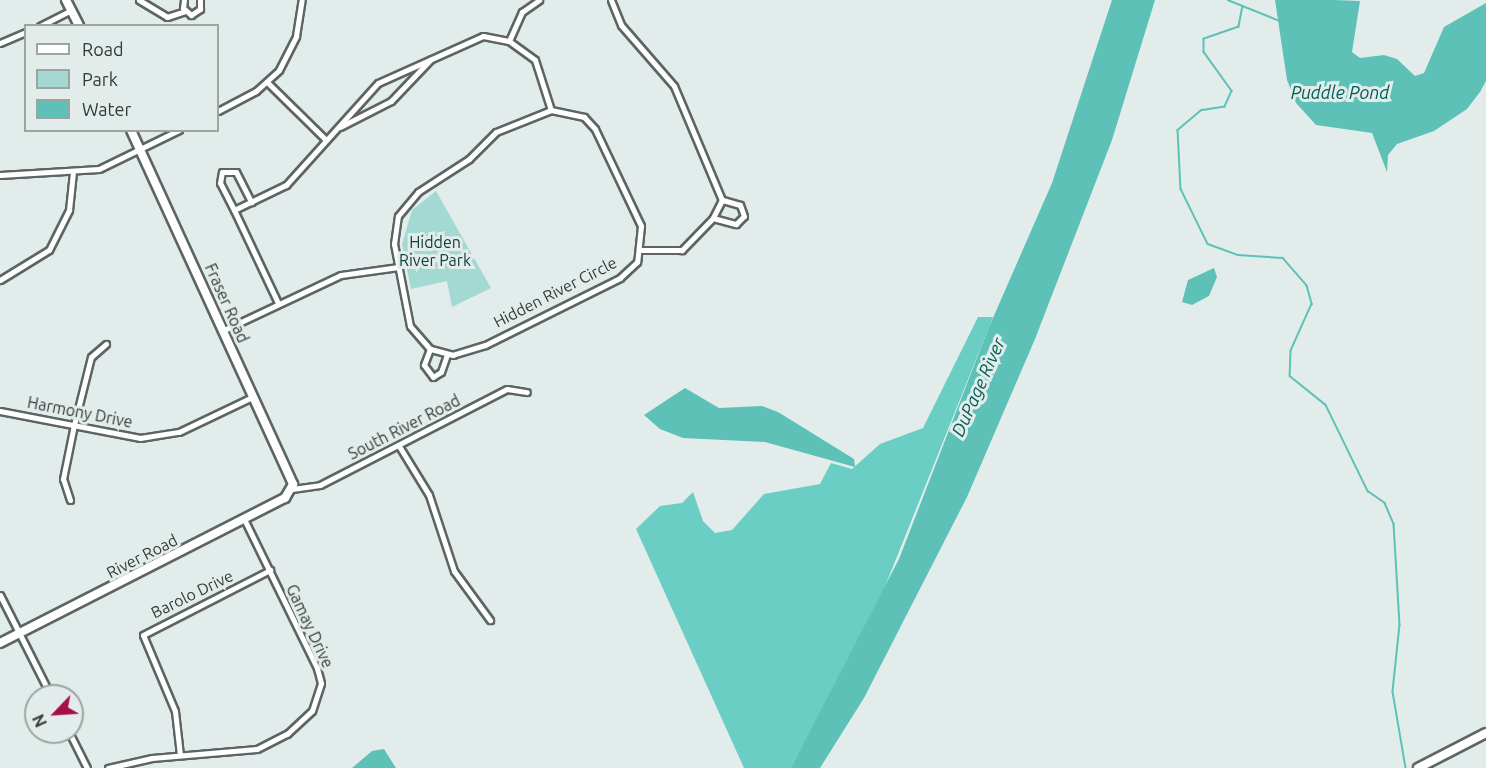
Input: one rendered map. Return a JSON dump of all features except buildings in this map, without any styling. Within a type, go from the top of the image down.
[{"type":"street","points":[[66,0],[78,24]]},
{"type":"street","points":[[139,0],[167,17],[184,12],[198,12],[200,0]]},
{"type":"street","points":[[184,0],[184,12]]},
{"type":"street","points":[[219,110],[268,83],[290,52],[305,0]]},
{"type":"street","points":[[509,40],[522,12],[539,0]]},
{"type":"street","points":[[430,349],[424,365],[433,377],[441,372],[447,355],[430,349],[410,326],[398,267],[395,225],[410,199],[469,159],[502,128],[551,110],[584,117],[595,129],[641,226],[642,250],[681,250],[713,218],[722,200],[674,86],[621,25],[612,0]]},
{"type":"street","points":[[44,24],[71,10]]},
{"type":"street","points":[[0,43],[24,34]]},
{"type":"street","points":[[234,210],[286,185],[378,83],[468,39],[509,40],[536,60],[551,110]]},
{"type":"street","points":[[339,128],[391,101],[434,57]]},
{"type":"street","points":[[268,83],[326,140]]},
{"type":"street","name":"Fraser Road","points":[[132,132],[293,478],[292,489]]},
{"type":"street","points":[[0,175],[73,174],[140,149],[175,132]]},
{"type":"street","points":[[251,202],[236,172],[227,170],[220,183],[278,303]]},
{"type":"street","points":[[0,280],[49,250],[69,210],[73,174]]},
{"type":"street","points":[[713,218],[736,224],[744,216],[740,205],[722,200]]},
{"type":"street","name":"Hidden River Circle","points":[[447,355],[485,345],[620,278],[642,250]]},
{"type":"street","points":[[224,330],[341,275],[398,267]]},
{"type":"street","points":[[70,500],[63,479],[74,425],[91,357],[106,344]]},
{"type":"street","name":"South River Road","points":[[292,489],[320,485],[507,389],[527,392]]},
{"type":"street","name":"Harmony Drive","points":[[0,411],[140,438],[160,435],[254,396]]},
{"type":"street","points":[[399,446],[429,495],[454,571],[489,620]]},
{"type":"street","name":"River Road","points":[[0,643],[244,519],[292,489]]},
{"type":"street","name":"Gamay Drive","points":[[108,768],[180,755],[257,749],[287,734],[312,711],[321,683],[317,668],[244,519]]},
{"type":"street","name":"Barolo Drive","points":[[180,755],[175,711],[143,635],[270,570]]},
{"type":"street","points":[[0,595],[45,684]]},
{"type":"street","points":[[1418,768],[1486,733]]},
{"type":"street","points":[[75,744],[87,768]]},
{"type":"green space","name":"Hidden River Park","points":[[436,191],[491,288],[452,307],[447,281],[411,289],[402,244],[412,210]]},
{"type":"shaded area","points":[[978,317],[993,317],[872,619],[791,768],[744,768],[636,529],[660,506],[682,503],[693,492],[703,521],[715,533],[732,530],[764,494],[820,484],[831,463],[852,469],[880,444],[923,428]]},
{"type":"water","name":"DuPage River","points":[[1112,0],[1155,0],[1112,140],[1035,339],[967,497],[864,698],[820,768],[791,768],[899,559],[989,327],[1052,183]]},
{"type":"water","name":"Puddle Pond","points":[[1275,0],[1360,1],[1352,52],[1360,58],[1384,55],[1397,59],[1415,76],[1424,73],[1444,27],[1486,3],[1486,81],[1480,92],[1467,109],[1434,131],[1397,144],[1388,155],[1387,172],[1372,133],[1316,125],[1296,103],[1287,80]]},
{"type":"water","points":[[1214,268],[1217,277],[1209,296],[1192,305],[1182,302],[1188,280]]},
{"type":"water","points":[[685,388],[719,408],[762,406],[778,412],[854,459],[855,467],[765,442],[683,438],[660,429],[644,415]]},
{"type":"water","points":[[384,749],[396,768],[352,768],[372,751]]},
{"type":"waterway","points":[[1228,0],[1280,21]]},
{"type":"waterway","points":[[1243,6],[1239,27],[1204,39],[1204,52],[1232,91],[1225,107],[1201,111],[1178,130],[1181,189],[1208,244],[1238,255],[1283,258],[1307,286],[1312,304],[1291,351],[1290,376],[1326,405],[1368,491],[1385,503],[1394,524],[1400,625],[1393,692],[1406,768]]}]
